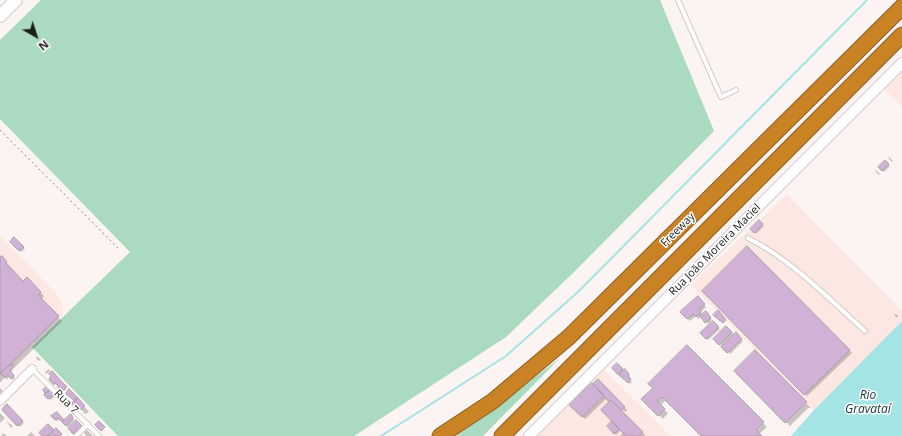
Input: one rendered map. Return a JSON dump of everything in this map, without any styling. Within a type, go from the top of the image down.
[{"type":"highway","name":"Freeway","points":[[440,436],[493,402],[569,337],[902,7]]},
{"type":"highway","name":"Freeway","points":[[502,436],[902,35]]},
{"type":"main road","points":[[0,16],[16,0]]},
{"type":"street","name":"Rua João Moreira Maciel","points":[[529,436],[902,63]]},
{"type":"street","points":[[0,401],[32,369]]},
{"type":"lane","points":[[678,0],[721,97],[736,90]]},
{"type":"lane","points":[[748,238],[770,250],[794,267],[865,331]]},
{"type":"lane","name":"Rua 7","points":[[32,369],[99,436]]},
{"type":"lane","points":[[76,436],[88,424]]},
{"type":"path","points":[[0,130],[119,250]]},
{"type":"shaded area","points":[[902,72],[902,107],[884,89]]},
{"type":"shaded area","points":[[787,194],[902,311],[902,321],[814,410],[691,285]]},
{"type":"shaded area","points":[[0,236],[57,294],[62,304],[63,314],[0,377]]},
{"type":"shaded area","points":[[604,370],[671,436],[537,436]]},
{"type":"green space","points":[[41,0],[660,0],[714,131],[573,273],[506,337],[354,436],[118,436],[32,347],[130,252],[0,119],[0,40]]},
{"type":"green space","points":[[560,358],[483,436],[457,436]]},
{"type":"water","name":"Rio Gravataí","points":[[902,321],[902,436],[791,436],[814,410]]},
{"type":"building","points":[[885,160],[889,164],[882,171],[878,167]]},
{"type":"building","points":[[759,220],[763,224],[754,233],[750,229]]},
{"type":"building","points":[[14,237],[24,247],[19,251],[10,242]]},
{"type":"building","points":[[747,246],[850,350],[804,395],[702,291]]},
{"type":"building","points":[[2,256],[7,262],[6,263],[23,281],[27,277],[41,292],[38,295],[59,316],[0,374],[0,257]]},
{"type":"building","points":[[698,296],[705,304],[699,309],[701,312],[696,317],[693,314],[687,319],[680,312]]},
{"type":"building","points":[[718,310],[726,320],[723,323],[713,315]]},
{"type":"building","points":[[706,311],[711,318],[705,323],[700,316]]},
{"type":"building","points":[[713,321],[719,327],[706,339],[700,333]]},
{"type":"building","points":[[726,326],[732,332],[719,345],[713,339]]},
{"type":"building","points":[[736,332],[742,339],[727,353],[721,347]]},
{"type":"building","points":[[687,345],[764,422],[756,430],[762,436],[701,436],[662,397],[657,401],[665,409],[658,416],[641,399],[653,388],[648,384]]},
{"type":"building","points":[[755,350],[807,402],[785,423],[734,371]]},
{"type":"building","points":[[617,363],[623,369],[618,375],[612,368]]},
{"type":"building","points":[[11,364],[14,366],[10,370],[14,376],[11,379],[8,375],[5,378],[1,373]]},
{"type":"building","points":[[625,369],[631,379],[628,383],[619,375]]},
{"type":"building","points":[[52,371],[67,387],[63,390],[58,388],[58,385],[55,382],[54,385],[49,380],[51,375],[49,374]]},
{"type":"building","points":[[598,379],[625,407],[621,410],[611,400],[609,402],[593,384]]},
{"type":"building","points":[[592,383],[604,395],[582,417],[569,405]]},
{"type":"building","points":[[47,386],[50,389],[46,393],[51,390],[55,394],[48,399],[44,395],[45,393],[43,390]]},
{"type":"building","points":[[69,389],[78,398],[75,401],[66,394]]},
{"type":"building","points":[[78,398],[85,406],[81,410],[76,404],[74,406],[72,403]]},
{"type":"building","points":[[611,400],[643,432],[639,436],[626,436],[601,410]]},
{"type":"building","points":[[7,404],[23,421],[17,426],[2,410]]},
{"type":"building","points":[[57,412],[64,420],[62,422],[58,418],[55,420],[51,416]]},
{"type":"building","points":[[71,414],[73,418],[66,426],[62,422]]},
{"type":"building","points":[[76,420],[82,426],[73,434],[68,428]]},
{"type":"building","points":[[99,421],[105,427],[101,431],[95,425]]},
{"type":"building","points":[[612,421],[619,429],[614,434],[607,426]]},
{"type":"building","points":[[48,424],[54,430],[47,436],[42,436],[39,433]]},
{"type":"building","points":[[56,428],[62,434],[60,436],[48,436]]},
{"type":"waterway","points":[[381,436],[506,356],[579,291],[867,0]]}]
